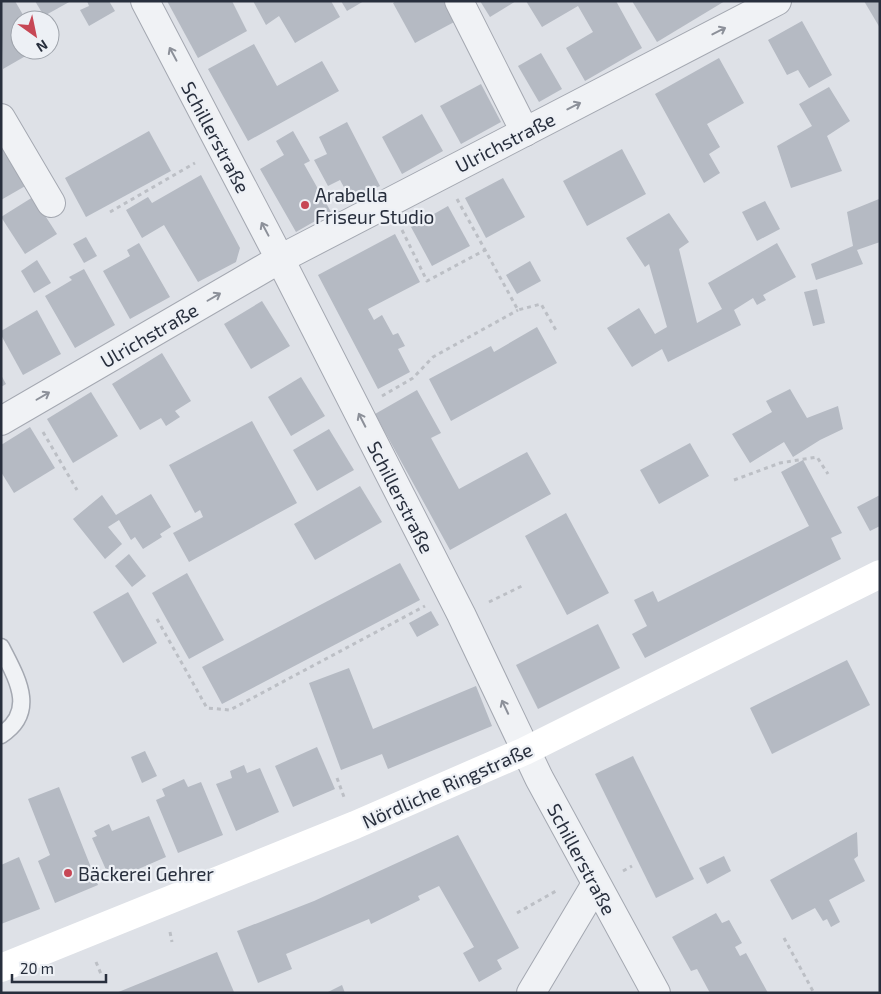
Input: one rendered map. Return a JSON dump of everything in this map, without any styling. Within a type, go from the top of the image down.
[{"type":"street","name":"Schillerstraße","points":[[145,1],[280,259],[455,603],[525,751],[656,993]]},
{"type":"street","points":[[459,1],[525,132]]},
{"type":"street","name":"Ulrichstraße","points":[[1,420],[280,259],[777,1]]},
{"type":"street","points":[[1,118],[51,203]]},
{"type":"street","name":"Nördliche Ringstraße","points":[[1,968],[355,825],[525,751],[880,574]]},
{"type":"street","points":[[531,993],[596,884]]},
{"type":"lane","points":[[1,647],[21,690],[23,702],[20,715],[1,735]]},
{"type":"path","points":[[110,212],[222,148]]},
{"type":"path","points":[[443,174],[518,310]]},
{"type":"path","points":[[388,203],[427,281],[484,250]]},
{"type":"path","points":[[357,410],[413,378],[433,357],[518,310],[541,304],[557,332]]},
{"type":"path","points":[[28,405],[77,490]]},
{"type":"path","points":[[734,480],[780,462],[817,457],[828,474]]},
{"type":"path","points":[[157,619],[206,708],[230,710],[455,603],[524,585]]},
{"type":"path","points":[[784,938],[814,993]]},
{"type":"building","points":[[1,1],[15,1],[20,10],[10,10],[10,60],[19,60],[3,69]]},
{"type":"building","points":[[35,1],[71,1],[55,10],[40,10]]},
{"type":"building","points":[[87,1],[109,1],[115,11],[89,26],[80,10],[89,6]]},
{"type":"building","points":[[167,1],[232,1],[247,31],[198,58]]},
{"type":"building","points":[[253,1],[331,1],[340,17],[295,43],[279,16],[266,25]]},
{"type":"building","points":[[341,1],[364,1],[347,11]]},
{"type":"building","points":[[396,1],[446,1],[456,21],[415,43],[393,3]]},
{"type":"building","points":[[480,1],[516,1],[490,17]]},
{"type":"building","points":[[526,1],[616,1],[642,48],[585,81],[566,48],[593,32],[578,6],[542,27]]},
{"type":"building","points":[[632,1],[725,1],[657,42]]},
{"type":"building","points":[[864,1],[880,1],[880,28]]},
{"type":"building","points":[[802,21],[832,75],[809,88],[798,70],[787,75],[768,40]]},
{"type":"building","points":[[254,44],[277,86],[322,61],[339,91],[248,141],[208,69]]},
{"type":"building","points":[[541,53],[562,89],[539,102],[518,66]]},
{"type":"building","points":[[719,58],[744,103],[707,124],[720,147],[709,154],[720,173],[704,183],[655,94]]},
{"type":"building","points":[[481,84],[501,122],[461,144],[440,106]]},
{"type":"building","points":[[829,87],[850,121],[827,136],[842,171],[791,188],[777,146],[812,126],[799,104]]},
{"type":"building","points":[[422,114],[443,151],[402,174],[382,137]]},
{"type":"building","points":[[347,122],[380,186],[351,200],[340,180],[328,186],[314,160],[327,154],[319,137]]},
{"type":"building","points":[[149,131],[171,171],[86,217],[65,178]]},
{"type":"building","points":[[293,131],[310,161],[304,164],[331,212],[296,232],[260,169],[284,155],[276,141]]},
{"type":"building","points":[[5,147],[27,185],[1,200],[1,149]]},
{"type":"building","points":[[622,149],[646,194],[587,226],[563,181]]},
{"type":"building","points":[[201,175],[240,248],[236,262],[198,282],[164,225],[142,238],[126,210],[148,197],[152,203]]},
{"type":"building","points":[[503,178],[525,217],[486,238],[465,198]]},
{"type":"building","points":[[33,197],[57,234],[25,254],[1,217]]},
{"type":"building","points":[[879,199],[880,242],[857,250],[863,264],[816,280],[811,264],[853,246],[847,212]]},
{"type":"building","points":[[765,201],[780,229],[757,241],[742,212]]},
{"type":"building","points":[[448,206],[470,246],[432,266],[411,227]]},
{"type":"building","points":[[669,213],[689,242],[679,249],[697,323],[722,309],[708,283],[777,243],[796,277],[763,295],[766,300],[757,305],[753,298],[734,310],[741,325],[668,362],[662,349],[632,367],[607,328],[639,308],[655,334],[667,327],[649,264],[645,267],[626,238]]},
{"type":"building","points":[[395,234],[420,282],[368,309],[374,320],[382,315],[393,335],[398,333],[405,346],[398,349],[410,372],[378,389],[318,275]]},
{"type":"building","points":[[86,237],[97,256],[84,263],[73,244]]},
{"type":"building","points":[[139,243],[170,297],[130,319],[103,271],[130,256],[127,250]]},
{"type":"building","points":[[37,260],[51,283],[34,293],[21,271]]},
{"type":"building","points":[[530,261],[541,281],[517,294],[506,275]]},
{"type":"building","points":[[84,269],[115,325],[75,348],[45,296],[72,280],[69,277]]},
{"type":"building","points":[[817,289],[825,323],[813,326],[804,292]]},
{"type":"building","points":[[262,301],[290,346],[251,369],[224,324]]},
{"type":"building","points":[[37,310],[61,354],[23,375],[1,335],[1,331]]},
{"type":"building","points":[[537,327],[557,363],[451,421],[429,379],[491,346],[494,352]]},
{"type":"building","points":[[162,353],[191,401],[175,411],[180,417],[166,426],[161,418],[140,430],[112,384]]},
{"type":"building","points":[[1,375],[6,384],[1,387]]},
{"type":"building","points":[[301,377],[325,416],[291,436],[268,397]]},
{"type":"building","points":[[790,389],[807,418],[838,406],[843,429],[820,440],[793,457],[784,442],[750,463],[732,434],[772,412],[766,401]]},
{"type":"building","points":[[417,390],[441,433],[431,438],[459,489],[527,452],[551,494],[450,550],[375,414]]},
{"type":"building","points":[[91,392],[118,436],[73,463],[47,419]]},
{"type":"building","points":[[252,421],[297,503],[189,562],[173,533],[203,517],[200,510],[195,513],[169,465]]},
{"type":"building","points":[[30,427],[55,468],[14,493],[1,472],[1,445]]},
{"type":"building","points":[[329,429],[354,470],[317,491],[293,450]]},
{"type":"building","points":[[690,443],[709,476],[659,504],[640,470]]},
{"type":"building","points":[[803,460],[842,533],[831,538],[841,559],[645,658],[632,634],[647,626],[634,600],[653,591],[658,602],[809,526],[781,472]]},
{"type":"building","points":[[360,486],[382,522],[315,560],[294,524]]},
{"type":"building","points":[[151,494],[171,527],[160,534],[162,537],[143,549],[135,537],[131,540],[119,520],[108,527],[122,544],[105,559],[73,519],[102,495],[116,515]]},
{"type":"building","points":[[880,495],[880,526],[870,531],[857,507]]},
{"type":"building","points":[[566,513],[609,593],[567,615],[525,536]]},
{"type":"building","points":[[129,554],[146,576],[132,587],[115,566]]},
{"type":"building","points":[[400,563],[420,600],[222,704],[202,667]]},
{"type":"building","points":[[187,573],[224,640],[189,659],[152,593]]},
{"type":"building","points":[[128,592],[157,643],[123,663],[93,612]]},
{"type":"building","points":[[431,611],[439,625],[417,637],[409,623]]},
{"type":"building","points":[[598,624],[620,668],[538,709],[516,665]]},
{"type":"building","points":[[847,660],[870,705],[772,754],[750,708]]},
{"type":"building","points":[[349,668],[373,729],[476,686],[492,726],[388,769],[382,754],[341,770],[309,683]]},
{"type":"building","points":[[317,747],[335,789],[293,807],[275,766]]},
{"type":"building","points":[[145,751],[157,776],[142,783],[131,757]]},
{"type":"building","points":[[633,756],[694,879],[656,898],[595,774]]},
{"type":"building","points":[[244,765],[247,773],[260,768],[279,812],[236,831],[216,784],[232,778],[230,771]]},
{"type":"building","points":[[184,779],[188,787],[201,782],[223,835],[178,853],[156,800],[165,796],[162,789]]},
{"type":"building","points":[[59,787],[98,885],[55,903],[38,861],[50,855],[28,799]]},
{"type":"building","points":[[149,816],[166,857],[111,881],[92,838],[97,836],[94,831],[109,824],[112,831]]},
{"type":"building","points":[[857,832],[858,856],[854,859],[865,881],[829,900],[840,922],[831,927],[827,919],[823,921],[815,908],[792,920],[770,880]]},
{"type":"building","points":[[458,835],[519,948],[497,960],[502,969],[479,982],[463,953],[474,947],[439,886],[418,896],[420,900],[371,924],[369,919],[286,954],[292,969],[258,983],[237,931],[314,901]]},
{"type":"building","points":[[724,856],[731,871],[707,884],[699,868]]},
{"type":"building","points":[[19,857],[40,909],[1,924],[1,865]]},
{"type":"building","points":[[716,913],[722,923],[729,920],[742,943],[735,947],[740,956],[746,953],[768,993],[710,993],[697,969],[691,971],[672,937]]},
{"type":"building","points":[[217,952],[234,992],[232,993],[116,993]]},
{"type":"building","points":[[342,985],[345,993],[326,993]]},
{"type":"place","name":"Arabella Friseur Studio","points":[[305,205]]},
{"type":"place","name":"Bäckerei Gehrer","points":[[68,873]]}]
